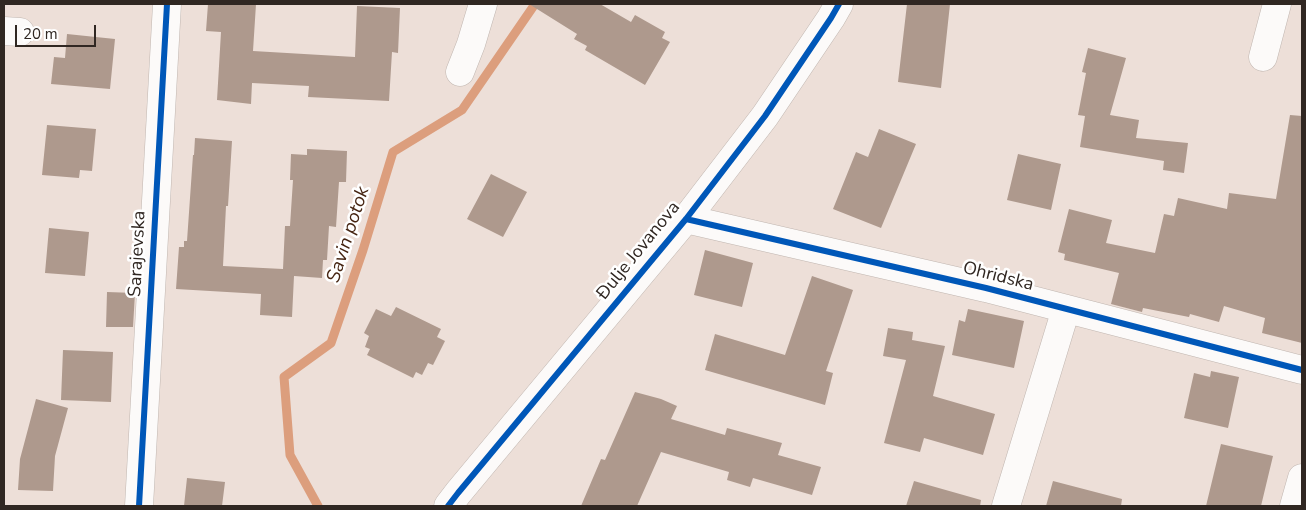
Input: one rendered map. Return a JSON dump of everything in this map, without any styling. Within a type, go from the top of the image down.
[{"type":"street","name":"Sarajevska","points":[[139,506],[167,4]]},
{"type":"street","points":[[460,72],[483,4]]},
{"type":"street","name":"Đulje Jovanova","points":[[448,506],[686,219],[765,116],[839,4]]},
{"type":"street","points":[[1263,57],[1277,4]]},
{"type":"street","name":"Ohridska","points":[[686,219],[986,288],[1302,370]]},
{"type":"street","points":[[1006,506],[1066,309]]},
{"type":"street","points":[[1294,506],[1302,478]]},
{"type":"building","points":[[208,4],[256,4],[253,51],[355,57],[357,6],[400,8],[398,53],[392,52],[389,101],[308,97],[309,86],[252,83],[251,104],[217,100],[221,32],[206,31]]},
{"type":"building","points":[[529,4],[600,4],[631,22],[635,15],[665,32],[662,38],[670,42],[645,85],[585,50],[587,46],[574,39],[577,34]]},
{"type":"building","points":[[907,4],[950,4],[941,88],[898,82]]},
{"type":"building","points":[[67,34],[115,39],[110,89],[51,84],[54,57],[65,58]]},
{"type":"building","points":[[1088,48],[1126,58],[1110,115],[1139,120],[1136,138],[1188,143],[1184,173],[1163,170],[1164,161],[1080,147],[1085,116],[1078,115],[1086,73],[1082,72]]},
{"type":"building","points":[[1290,115],[1302,116],[1302,343],[1262,333],[1265,318],[1224,306],[1219,322],[1190,314],[1189,317],[1143,308],[1142,312],[1111,304],[1119,273],[1064,260],[1065,254],[1058,252],[1069,209],[1112,220],[1106,243],[1155,253],[1164,214],[1174,216],[1178,198],[1227,209],[1229,193],[1276,199]]},
{"type":"building","points":[[47,125],[96,129],[92,171],[80,170],[79,178],[42,175]]},
{"type":"building","points":[[879,129],[916,144],[881,228],[833,209],[856,152],[868,157]]},
{"type":"building","points":[[195,138],[232,141],[223,266],[283,269],[285,226],[290,226],[293,180],[290,180],[291,154],[307,155],[307,149],[347,151],[346,182],[339,182],[336,227],[329,226],[327,260],[323,260],[322,278],[294,276],[292,317],[260,315],[261,294],[176,289],[179,247],[184,247],[184,241],[187,241]]},
{"type":"building","points":[[1018,154],[1061,164],[1051,210],[1007,200]]},
{"type":"building","points":[[491,174],[527,192],[503,237],[467,219]]},
{"type":"building","points":[[49,228],[89,232],[85,276],[45,273]]},
{"type":"building","points":[[705,250],[753,263],[742,307],[694,295]]},
{"type":"building","points":[[812,276],[853,290],[826,371],[833,373],[825,405],[705,370],[715,334],[785,355]]},
{"type":"building","points":[[107,292],[135,293],[133,327],[106,327]]},
{"type":"building","points":[[396,307],[441,329],[437,337],[445,341],[433,365],[428,363],[422,375],[416,372],[413,378],[367,355],[370,349],[365,347],[369,336],[364,333],[376,309],[391,316]]},
{"type":"building","points":[[968,309],[1024,321],[1014,368],[952,355],[959,320],[965,322]]},
{"type":"building","points":[[888,328],[913,332],[912,340],[945,346],[933,396],[995,414],[983,455],[924,438],[920,452],[884,443],[906,360],[883,356]]},
{"type":"building","points":[[63,350],[113,352],[111,402],[61,400]]},
{"type":"building","points":[[1211,371],[1239,377],[1228,428],[1184,418],[1194,373],[1210,377]]},
{"type":"building","points":[[635,392],[661,399],[677,406],[671,419],[725,435],[727,428],[782,443],[778,455],[821,467],[812,495],[753,478],[750,487],[727,480],[729,472],[661,452],[637,506],[581,506],[601,459],[605,460]]},
{"type":"building","points":[[36,399],[68,408],[55,456],[53,491],[18,490],[20,459]]},
{"type":"building","points":[[1221,444],[1273,456],[1261,506],[1206,506]]},
{"type":"building","points":[[187,478],[225,482],[222,506],[184,506]]},
{"type":"building","points":[[914,481],[981,500],[980,506],[906,506]]},
{"type":"building","points":[[1053,481],[1122,499],[1121,506],[1046,506]]},
{"type":"waterway","name":"Savin potok","points":[[318,506],[290,455],[284,377],[331,343],[363,250],[393,152],[462,110],[535,4]]},
{"type":"cycle path","points":[[139,506],[167,4]]},
{"type":"cycle path","points":[[448,506],[686,219],[765,116],[839,4]]},
{"type":"cycle path","points":[[686,219],[986,288],[1302,370]]}]
